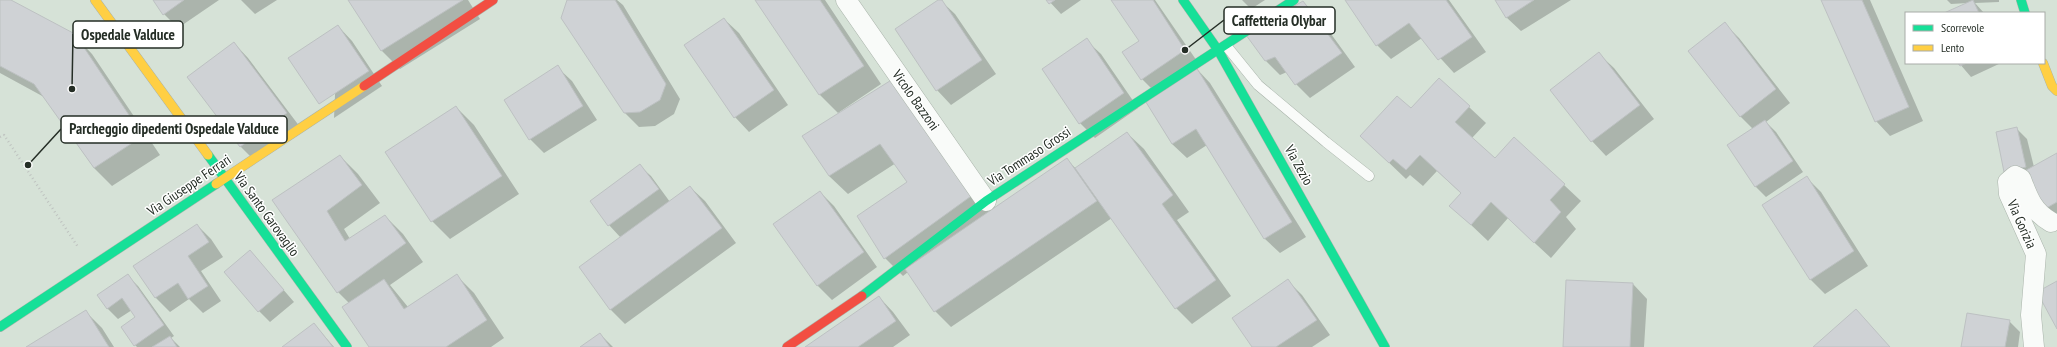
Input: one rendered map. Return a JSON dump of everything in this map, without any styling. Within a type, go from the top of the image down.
[{"type":"street","name":"Via Santo Garovaglio","points":[[95,0],[346,347]]},
{"type":"street","name":"Via Giuseppe Ferrari","points":[[0,326],[493,0]]},
{"type":"street","name":"Vicolo Bazzoni","points":[[846,0],[986,201]]},
{"type":"street","name":"Via Zezio","points":[[1183,0],[1222,47],[1385,347]]},
{"type":"street","name":"Via Tommaso Grossi","points":[[787,347],[872,289],[986,201],[1294,0]]},
{"type":"street","points":[[2021,0],[2024,12]]},
{"type":"street","points":[[2043,64],[2052,86],[2057,91]]},
{"type":"street","name":"Via Gorizia","points":[[2031,343],[2031,315],[2036,254],[2009,194],[2008,182],[2011,178],[2015,176],[2021,179],[2032,207],[2041,216],[2051,222]]},
{"type":"lane","points":[[1222,47],[1230,52],[1258,85],[1369,176]]},
{"type":"path","points":[[0,137],[4,135],[91,266]]},
{"type":"building","points":[[0,0],[11,0],[75,34],[143,136],[94,168],[34,84],[0,66]]},
{"type":"building","points":[[153,0],[184,0],[163,15]]},
{"type":"building","points":[[348,0],[463,0],[381,51]]},
{"type":"building","points":[[567,0],[615,0],[666,84],[660,100],[640,112],[624,113],[561,18]]},
{"type":"building","points":[[755,0],[820,0],[864,66],[819,95]]},
{"type":"building","points":[[938,0],[942,0],[982,60],[936,91],[895,29]]},
{"type":"building","points":[[1046,0],[1055,0],[1049,4]]},
{"type":"building","points":[[1111,0],[1153,0],[1185,50],[1141,80],[1122,52],[1139,41]]},
{"type":"building","points":[[1345,0],[1446,0],[1472,37],[1438,60],[1409,23],[1376,46]]},
{"type":"building","points":[[1495,0],[1534,0],[1506,18]]},
{"type":"building","points":[[1821,0],[1862,0],[1909,107],[1875,122]]},
{"type":"building","points":[[1973,0],[1979,12],[1946,12]]},
{"type":"building","points":[[1303,1],[1342,53],[1295,85],[1275,57],[1265,61],[1246,35]]},
{"type":"building","points":[[724,18],[774,90],[734,118],[684,45]]},
{"type":"building","points":[[1725,22],[1776,89],[1740,117],[1688,51]]},
{"type":"building","points":[[338,25],[369,71],[319,104],[288,58]]},
{"type":"building","points":[[1087,38],[1124,93],[1079,124],[1042,69]]},
{"type":"building","points":[[234,42],[287,113],[240,147],[187,77]]},
{"type":"building","points":[[1599,52],[1640,105],[1591,142],[1550,90]]},
{"type":"building","points":[[558,65],[583,106],[529,140],[504,100]]},
{"type":"building","points":[[1196,67],[1292,222],[1264,239],[1196,129],[1172,144],[1144,99]]},
{"type":"building","points":[[1439,78],[1470,106],[1455,122],[1495,158],[1514,137],[1565,184],[1550,200],[1561,212],[1534,243],[1491,202],[1471,225],[1449,206],[1461,193],[1420,155],[1406,170],[1393,159],[1389,163],[1360,136],[1397,96],[1411,108]]},
{"type":"building","points":[[893,79],[974,194],[884,259],[857,216],[907,182],[880,144],[829,176],[802,136]]},
{"type":"building","points":[[456,106],[502,176],[431,222],[385,152]]},
{"type":"building","points":[[1765,120],[1793,161],[1755,187],[1727,145]]},
{"type":"building","points":[[2017,127],[2026,167],[2004,172],[1996,132]]},
{"type":"building","points":[[1127,132],[1173,195],[1162,204],[1216,280],[1175,309],[1075,168]]},
{"type":"building","points":[[2057,153],[2057,202],[2043,210],[2021,173]]},
{"type":"building","points":[[340,155],[362,185],[327,211],[345,241],[385,215],[406,243],[337,293],[272,200]]},
{"type":"building","points":[[1067,158],[1097,201],[934,312],[905,269]]},
{"type":"building","points":[[640,164],[659,189],[608,226],[590,201]]},
{"type":"building","points":[[1807,176],[1854,251],[1810,280],[1762,205]]},
{"type":"building","points":[[690,186],[722,228],[610,310],[579,267]]},
{"type":"building","points":[[820,191],[864,252],[817,286],[773,224]]},
{"type":"building","points":[[197,224],[209,242],[188,256],[208,286],[188,299],[178,283],[155,298],[133,266]]},
{"type":"building","points":[[250,250],[284,290],[258,312],[224,272]]},
{"type":"building","points":[[128,274],[164,325],[134,346],[121,327],[135,317],[122,298],[107,309],[97,295]]},
{"type":"building","points":[[457,274],[487,320],[446,347],[369,347],[342,307],[384,279],[404,309]]},
{"type":"building","points":[[1288,279],[1317,320],[1276,347],[1252,347],[1232,318]]},
{"type":"building","points":[[1566,280],[1633,283],[1630,347],[1563,347]]},
{"type":"building","points":[[2057,281],[2057,329],[2037,292]]},
{"type":"building","points":[[879,296],[896,321],[858,347],[805,347]]},
{"type":"building","points":[[1856,309],[1890,347],[1813,347]]},
{"type":"building","points":[[86,310],[109,347],[26,347]]},
{"type":"building","points":[[1967,313],[2010,320],[2005,347],[1961,347]]},
{"type":"building","points":[[314,323],[333,347],[282,347]]},
{"type":"building","points":[[600,333],[610,347],[580,347]]},
{"type":"building","points":[[170,336],[177,347],[152,347]]},
{"type":"traffic: fast","points":[[1183,0],[1218,50],[1385,347]]},
{"type":"traffic: fast","points":[[862,296],[986,201],[1294,0]]},
{"type":"traffic: fast","points":[[2021,0],[2025,12]]},
{"type":"traffic: fast","points":[[208,155],[347,347]]},
{"type":"traffic: fast","points":[[0,327],[216,184]]},
{"type":"traffic: slow","points":[[95,0],[208,155]]},
{"type":"traffic: slow","points":[[2043,64],[2052,86],[2057,91]]},
{"type":"traffic: slow","points":[[216,184],[364,86]]},
{"type":"traffic: jam","points":[[364,86],[493,0]]},
{"type":"traffic: jam","points":[[787,347],[862,296]]},
{"type":"place","name":"Caffetteria Olybar","points":[[1185,50]]},
{"type":"place","name":"Ospedale Valduce","points":[[72,89]]},
{"type":"place","name":"Parcheggio dipedenti Ospedale Valduce","points":[[28,165]]}]
